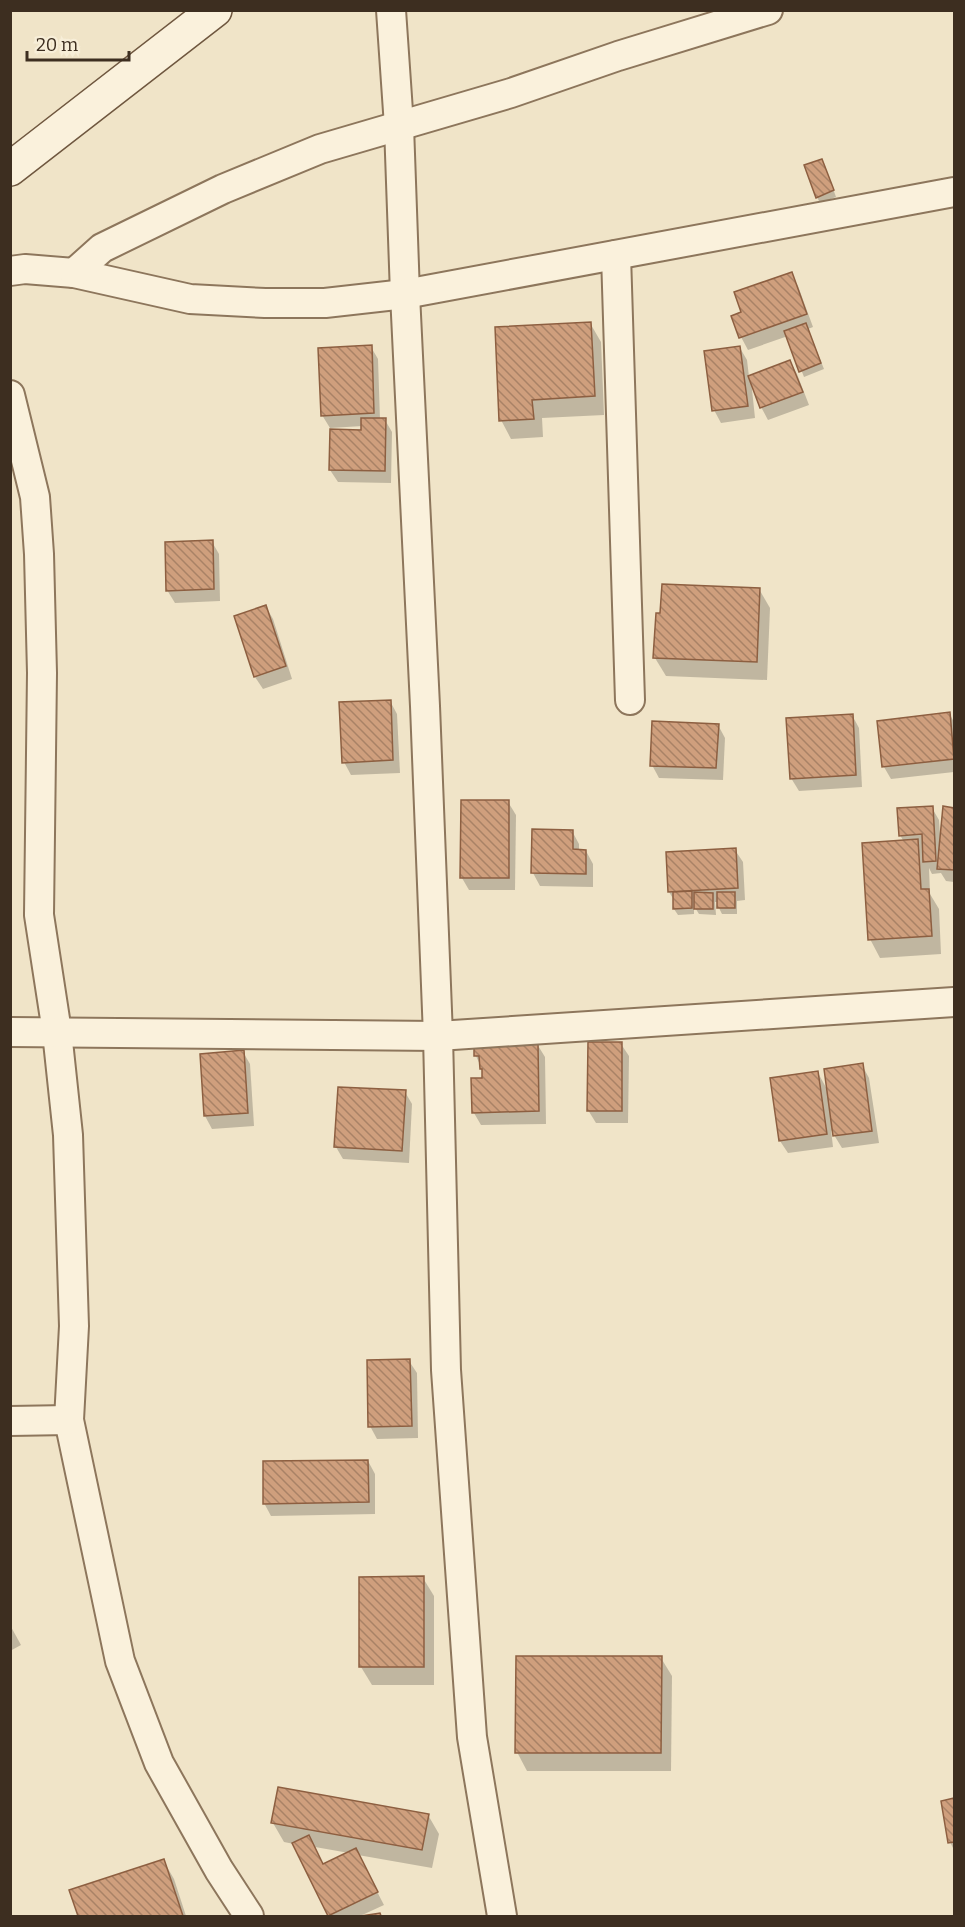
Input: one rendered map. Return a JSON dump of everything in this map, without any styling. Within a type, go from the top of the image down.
[{"type":"street","points":[[10,170],[215,10]]},
{"type":"street","points":[[391,10],[399,126],[425,694],[438,1036],[446,1370],[472,1737],[502,1917]]},
{"type":"street","points":[[74,273],[102,248],[223,189],[320,149],[511,93],[618,56],[768,10]]},
{"type":"street","points":[[10,271],[25,269],[74,273],[190,299],[325,303],[405,294],[954,192]]},
{"type":"street","points":[[616,255],[630,700]]},
{"type":"street","points":[[10,396],[34,497],[38,542],[42,673],[39,915],[57,1032],[68,1135],[74,1326],[69,1420],[120,1661],[159,1764],[219,1870],[249,1917]]},
{"type":"street","points":[[10,1032],[438,1036],[954,1002]]},
{"type":"street","points":[[10,1421],[69,1420]]},
{"type":"building","points":[[822,159],[834,190],[816,198],[804,165]]},
{"type":"building","points":[[792,272],[807,314],[739,338],[731,316],[741,312],[734,292]]},
{"type":"building","points":[[591,322],[595,396],[532,400],[534,419],[499,421],[495,327]]},
{"type":"building","points":[[806,323],[821,363],[799,372],[784,331]]},
{"type":"building","points":[[372,345],[374,413],[321,416],[318,348]]},
{"type":"building","points":[[740,346],[748,406],[712,411],[704,351]]},
{"type":"building","points":[[790,360],[803,392],[760,408],[748,376]]},
{"type":"building","points":[[361,418],[386,418],[385,471],[329,470],[330,429],[361,430]]},
{"type":"building","points":[[213,540],[214,589],[166,591],[165,542]]},
{"type":"building","points":[[662,584],[760,588],[757,662],[653,658],[656,613],[660,613]]},
{"type":"building","points":[[266,605],[286,666],[254,677],[234,616]]},
{"type":"building","points":[[391,700],[393,760],[342,763],[339,702]]},
{"type":"building","points":[[950,712],[954,759],[882,767],[877,721]]},
{"type":"building","points":[[853,714],[856,775],[790,779],[786,718]]},
{"type":"building","points":[[652,721],[719,724],[716,768],[650,766]]},
{"type":"building","points":[[461,800],[509,800],[509,878],[460,878]]},
{"type":"building","points":[[933,806],[936,861],[923,862],[922,834],[899,836],[897,808]]},
{"type":"building","points":[[943,806],[954,808],[954,870],[937,869]]},
{"type":"building","points":[[532,829],[573,830],[573,849],[586,850],[586,874],[531,873]]},
{"type":"building","points":[[918,839],[921,889],[929,889],[932,936],[868,940],[862,843]]},
{"type":"building","points":[[736,848],[738,888],[668,892],[666,852]]},
{"type":"building","points":[[692,891],[692,908],[673,909],[673,892]]},
{"type":"building","points":[[694,892],[713,893],[713,909],[694,909]]},
{"type":"building","points":[[717,892],[735,892],[735,908],[717,908]]},
{"type":"building","points":[[588,1042],[622,1042],[622,1111],[587,1111]]},
{"type":"building","points":[[538,1043],[539,1111],[472,1113],[471,1078],[482,1078],[479,1056],[474,1056],[474,1045]]},
{"type":"building","points":[[244,1050],[248,1113],[204,1116],[200,1054]]},
{"type":"building","points":[[863,1063],[872,1131],[833,1136],[824,1069]]},
{"type":"building","points":[[818,1071],[827,1134],[779,1141],[770,1078]]},
{"type":"building","points":[[338,1087],[406,1090],[402,1151],[334,1147]]},
{"type":"building","points":[[410,1359],[412,1426],[368,1427],[367,1360]]},
{"type":"building","points":[[368,1460],[369,1502],[263,1504],[263,1461]]},
{"type":"building","points":[[424,1576],[424,1667],[359,1667],[359,1577]]},
{"type":"building","points":[[516,1656],[662,1656],[661,1753],[515,1753]]},
{"type":"building","points":[[278,1787],[429,1814],[422,1850],[271,1823]]},
{"type":"building","points":[[954,1798],[954,1842],[948,1843],[941,1801]]},
{"type":"building","points":[[309,1835],[323,1864],[356,1848],[378,1892],[328,1916],[292,1843]]},
{"type":"building","points":[[164,1859],[183,1916],[78,1916],[69,1890]]},
{"type":"building","points":[[380,1913],[381,1916],[361,1916]]}]
